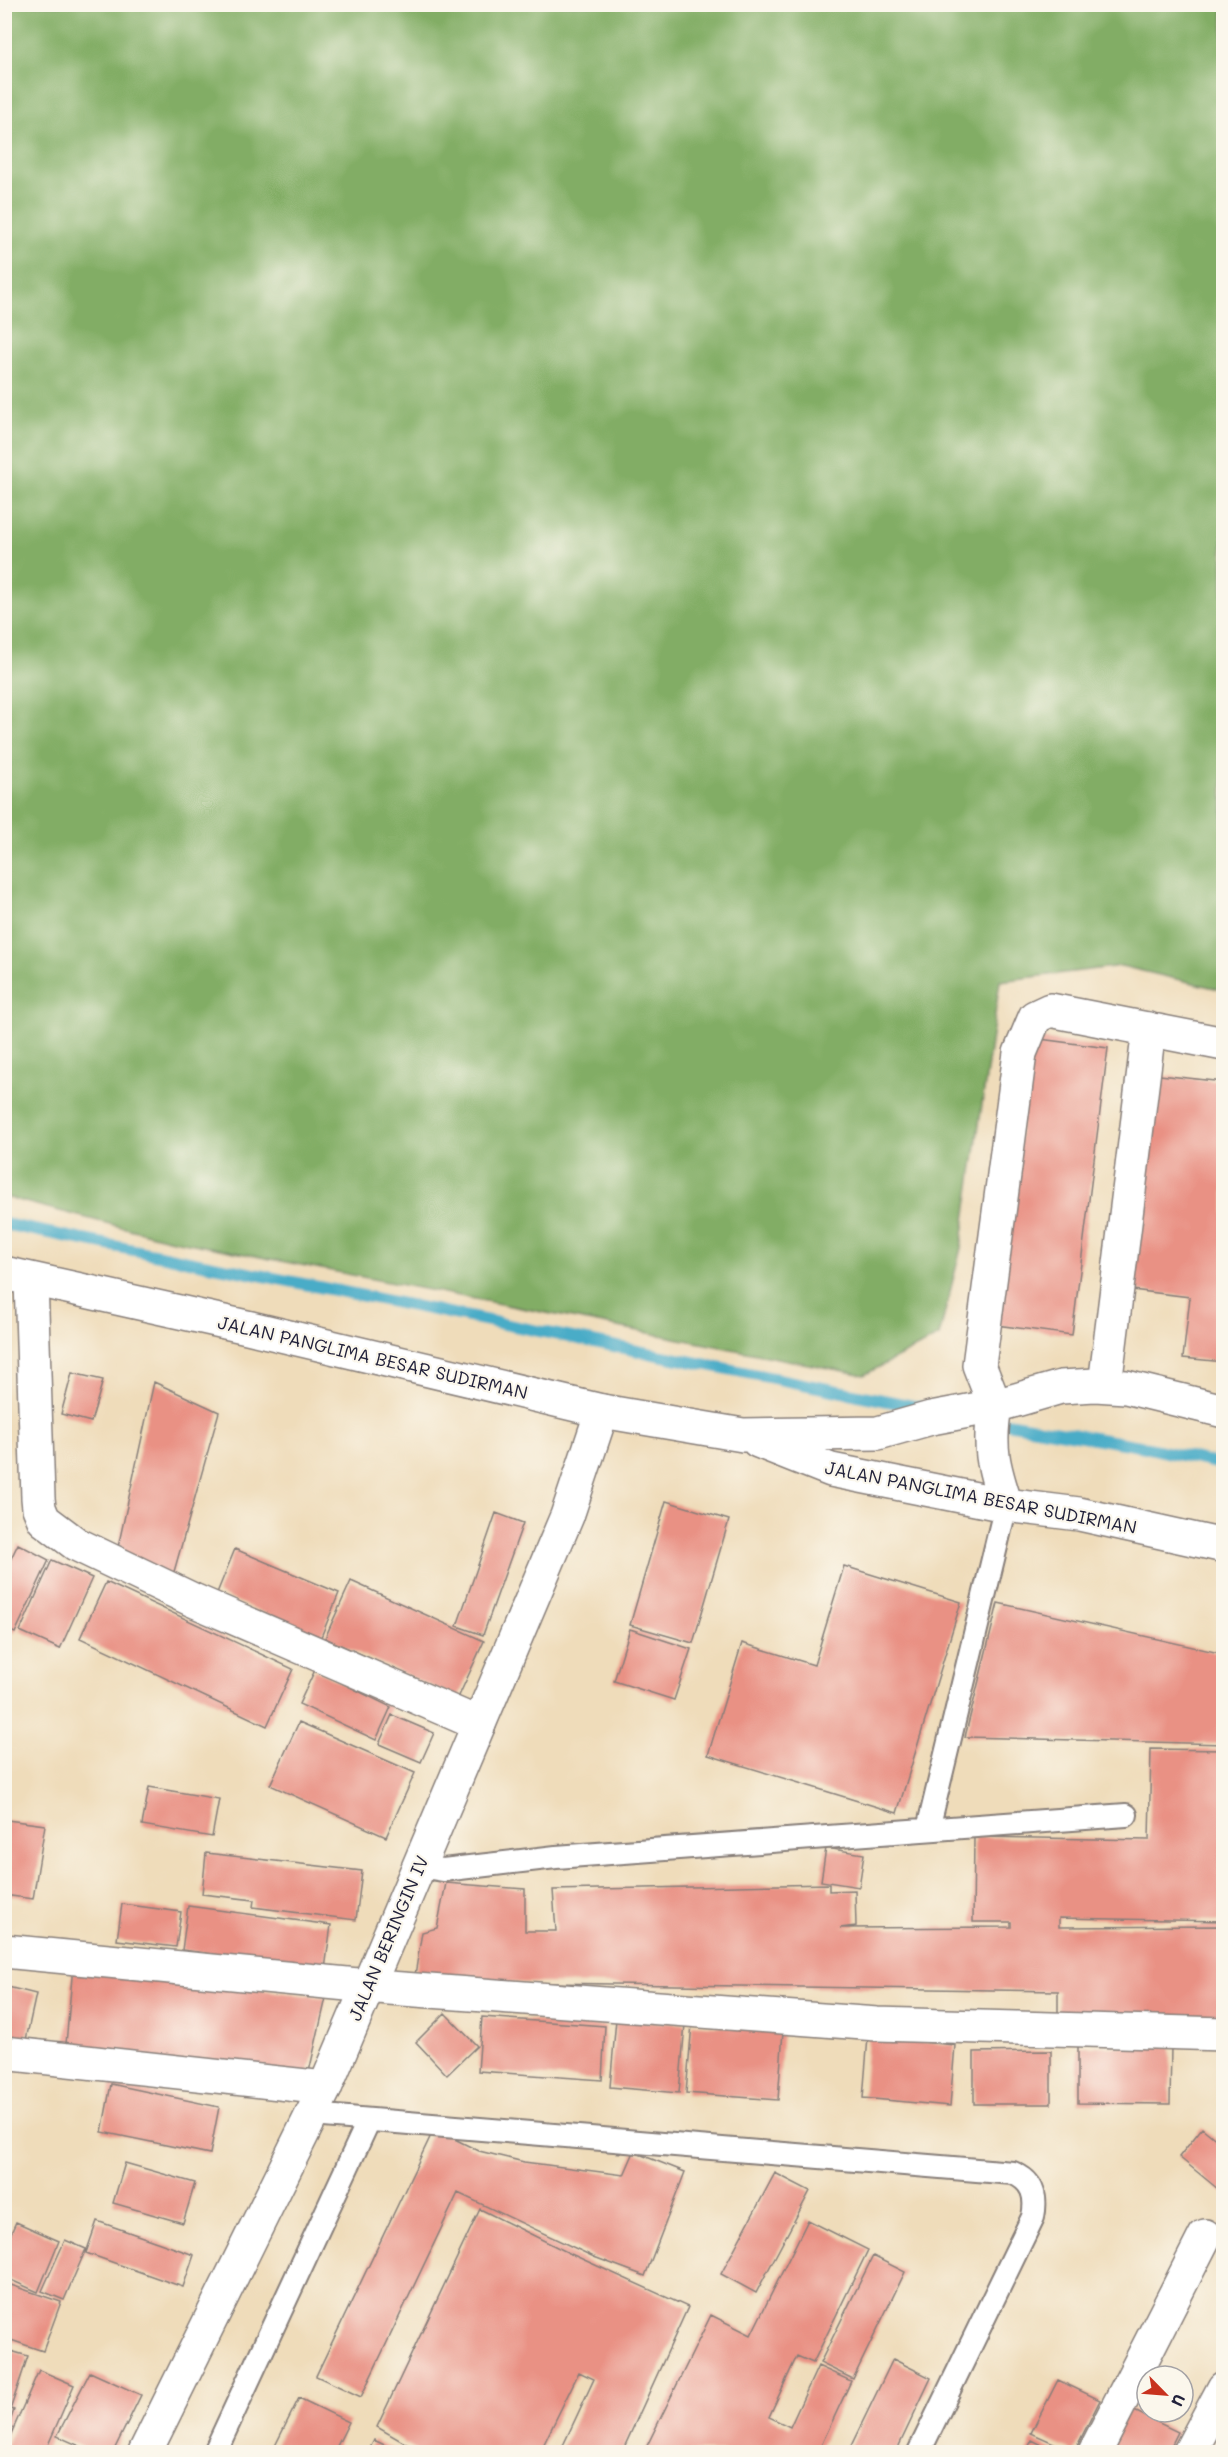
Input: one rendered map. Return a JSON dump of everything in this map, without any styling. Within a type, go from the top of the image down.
[{"type":"street","points":[[1006,1505],[994,1471],[990,1433],[995,1406],[980,1365],[1020,1053],[1035,1017],[1050,1010],[1224,1044]]},
{"type":"street","points":[[1104,1385],[1149,1029]]},
{"type":"street","points":[[18,1276],[39,1508],[44,1520],[76,1544],[193,1600],[479,1724]]},
{"type":"street","name":"JALAN PANGLIMA BESAR SUDIRMAN","points":[[18,1276],[602,1411],[743,1435],[878,1433],[931,1418],[995,1406],[1061,1387],[1104,1385],[1126,1388],[1224,1411]]},
{"type":"street","name":"JALAN BERINGIN IV","points":[[146,2452],[318,2102],[567,1516],[602,1411]]},
{"type":"street","name":"JALAN PANGLIMA BESAR SUDIRMAN","points":[[743,1435],[831,1470],[1006,1505],[1079,1514],[1224,1546]]},
{"type":"street","points":[[4,1951],[368,1986],[877,2024],[1224,2034]]},
{"type":"street","points":[[4,2053],[318,2102]]},
{"type":"street","points":[[1095,2452],[1205,2236]]},
{"type":"street","points":[[1190,2452],[1224,2388]]},
{"type":"lane","points":[[928,1829],[1006,1505]]},
{"type":"lane","points":[[419,1866],[443,1870],[556,1857],[1126,1815]]},
{"type":"lane","points":[[318,2102],[369,2120],[1012,2172],[1023,2177],[1034,2194],[1036,2203],[1033,2217],[919,2452]]},
{"type":"lane","points":[[215,2452],[369,2120]]},
{"type":"green space","points":[[4,5],[1223,5],[1223,990],[1121,966],[1000,981],[961,1248],[939,1336],[864,1375],[168,1239],[5,1197]]},
{"type":"building","points":[[1032,1038],[1108,1048],[1072,1335],[996,1325]]},
{"type":"building","points":[[1150,1074],[1224,1082],[1224,1362],[1183,1358],[1190,1297],[1124,1289]]},
{"type":"building","points":[[72,1373],[103,1380],[91,1422],[61,1414]]},
{"type":"building","points":[[154,1382],[219,1412],[170,1586],[115,1561]]},
{"type":"building","points":[[666,1501],[729,1520],[693,1643],[630,1625]]},
{"type":"building","points":[[496,1513],[523,1523],[483,1635],[457,1626]]},
{"type":"building","points":[[18,1544],[49,1560],[15,1633],[4,1628],[4,1573]]},
{"type":"building","points":[[235,1549],[339,1593],[321,1637],[217,1593]]},
{"type":"building","points":[[52,1560],[92,1578],[60,1649],[20,1631]]},
{"type":"building","points":[[844,1566],[961,1602],[897,1813],[708,1755],[742,1643],[814,1665]]},
{"type":"building","points":[[351,1581],[484,1641],[458,1698],[325,1638]]},
{"type":"building","points":[[106,1582],[293,1669],[267,1726],[80,1638]]},
{"type":"building","points":[[998,1603],[1224,1654],[1224,1744],[965,1737]]},
{"type":"building","points":[[630,1629],[691,1649],[674,1700],[614,1681]]},
{"type":"building","points":[[315,1670],[391,1707],[376,1740],[299,1704]]},
{"type":"building","points":[[392,1715],[434,1733],[421,1762],[379,1744]]},
{"type":"building","points":[[299,1722],[415,1773],[386,1837],[270,1785]]},
{"type":"building","points":[[1151,1749],[1224,1750],[1224,1921],[1059,1918],[1059,1927],[1224,1926],[1224,2023],[1058,2024],[1058,1991],[414,1981],[422,1932],[437,1928],[446,1883],[525,1889],[525,1931],[556,1931],[553,1890],[829,1884],[829,1891],[855,1890],[856,1926],[840,1928],[1011,1927],[1011,1922],[973,1922],[974,1837],[1149,1840]]},
{"type":"building","points":[[149,1787],[219,1799],[212,1837],[142,1825]]},
{"type":"building","points":[[7,1820],[45,1825],[33,1899],[4,1895],[4,1834]]},
{"type":"building","points":[[826,1848],[864,1854],[859,1887],[821,1881]]},
{"type":"building","points":[[206,1853],[362,1871],[356,1920],[253,1907],[254,1900],[202,1894]]},
{"type":"building","points":[[122,1904],[181,1912],[176,1947],[117,1940]]},
{"type":"building","points":[[188,1906],[331,1925],[325,1969],[182,1950]]},
{"type":"building","points":[[73,1966],[326,1998],[306,2085],[65,2055]]},
{"type":"building","points":[[4,1986],[36,1994],[24,2049],[4,2045]]},
{"type":"building","points":[[445,2013],[477,2046],[447,2075],[416,2042]]},
{"type":"building","points":[[482,2017],[605,2026],[602,2080],[478,2071]]},
{"type":"building","points":[[616,2019],[685,2024],[679,2093],[610,2087]]},
{"type":"building","points":[[692,2024],[783,2031],[778,2100],[686,2093]]},
{"type":"building","points":[[868,2037],[955,2045],[950,2106],[863,2098]]},
{"type":"building","points":[[1078,2046],[1171,2046],[1170,2104],[1078,2103]]},
{"type":"building","points":[[1051,2051],[1051,2104],[974,2104],[974,2052]]},
{"type":"building","points":[[111,2084],[219,2107],[210,2154],[102,2132]]},
{"type":"building","points":[[1202,2128],[1224,2146],[1224,2194],[1179,2157]]},
{"type":"building","points":[[434,2129],[479,2151],[524,2162],[624,2175],[634,2152],[685,2172],[645,2276],[594,2257],[458,2193],[361,2397],[316,2376]]},
{"type":"building","points":[[125,2163],[195,2183],[183,2223],[113,2203]]},
{"type":"building","points":[[775,2173],[810,2191],[756,2293],[721,2274]]},
{"type":"building","points":[[480,2209],[571,2254],[688,2307],[622,2452],[560,2452],[594,2379],[579,2372],[540,2452],[420,2452],[377,2427]]},
{"type":"building","points":[[808,2220],[868,2250],[813,2363],[797,2356],[769,2417],[790,2427],[818,2366],[851,2381],[818,2452],[644,2452],[711,2315],[751,2335]]},
{"type":"building","points":[[97,2221],[194,2255],[183,2287],[86,2253]]},
{"type":"building","points":[[16,2222],[59,2241],[38,2292],[4,2277],[4,2249]]},
{"type":"building","points":[[65,2240],[86,2249],[64,2300],[42,2291]]},
{"type":"building","points":[[873,2256],[905,2272],[853,2379],[820,2363]]},
{"type":"building","points":[[8,2284],[61,2302],[43,2351],[5,2338],[5,2295]]},
{"type":"building","points":[[4,2349],[28,2356],[11,2407],[4,2405]]},
{"type":"building","points":[[893,2359],[931,2378],[896,2452],[848,2452]]},
{"type":"building","points":[[39,2370],[74,2385],[45,2452],[7,2452],[4,2450]]},
{"type":"building","points":[[90,2372],[141,2395],[113,2452],[93,2452],[57,2436]]},
{"type":"building","points":[[1058,2380],[1100,2400],[1074,2452],[1031,2433]]},
{"type":"building","points":[[299,2398],[349,2422],[334,2452],[272,2452]]},
{"type":"building","points":[[4,2407],[14,2410],[5,2436],[4,2436]]},
{"type":"building","points":[[1126,2407],[1135,2411],[1135,2424],[1161,2424],[1178,2432],[1168,2452],[1103,2452]]},
{"type":"building","points":[[374,2440],[399,2452],[368,2452]]},
{"type":"building","points":[[1032,2440],[1056,2452],[1026,2452]]},
{"type":"waterway","points":[[4,1224],[928,1409]]},
{"type":"waterway","points":[[995,1421],[1140,1446],[1224,1465]]}]
